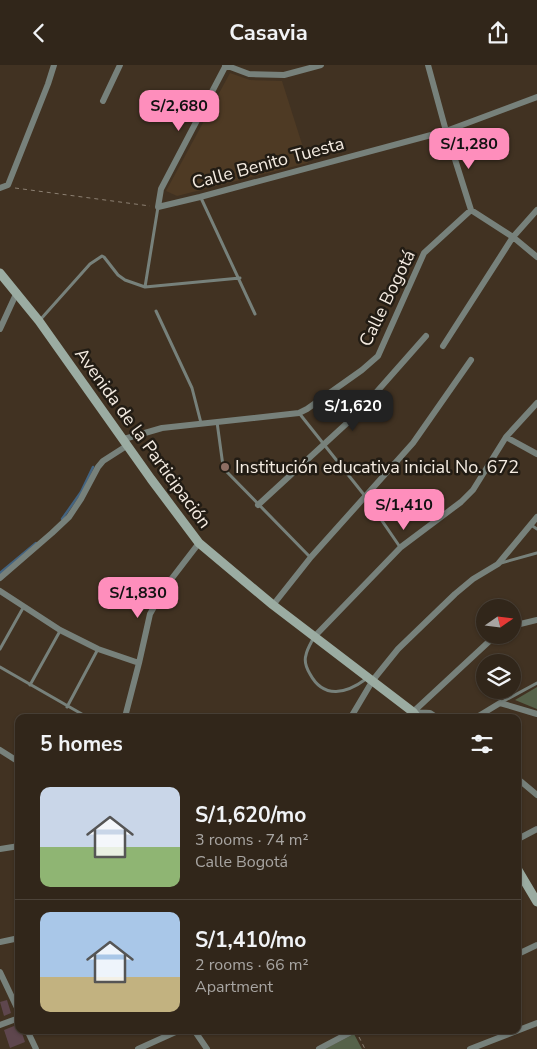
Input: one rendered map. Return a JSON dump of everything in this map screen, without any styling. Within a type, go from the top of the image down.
[{"type":"main road","name":"Avenida de la Participación","points":[[0,273],[39,321],[177,516],[199,543],[273,605],[414,714]]},
{"type":"main road","points":[[521,875],[537,903]]},
{"type":"street","points":[[3,187],[37,112],[54,65]]},
{"type":"street","points":[[103,101],[120,65]]},
{"type":"street","points":[[158,207],[161,189],[225,65],[249,75],[284,75],[321,65]]},
{"type":"street","points":[[428,65],[446,131],[471,210],[513,237],[537,257]]},
{"type":"street","name":"Calle Benito Tuesta","points":[[158,207],[446,131],[537,97]]},
{"type":"street","name":"Calle Bogotá","points":[[0,578],[69,517],[82,499],[98,467],[126,442],[162,428],[299,413],[354,376],[378,356],[424,253],[471,210]]},
{"type":"street","points":[[443,346],[513,237],[537,211]]},
{"type":"street","points":[[0,329],[17,292]]},
{"type":"street","points":[[258,505],[358,413],[426,336]]},
{"type":"street","points":[[273,605],[311,557],[413,443],[471,360]]},
{"type":"street","points":[[314,637],[401,547],[474,490],[506,437],[537,403]]},
{"type":"street","points":[[506,437],[537,454]]},
{"type":"street","points":[[352,714],[370,679],[398,649],[455,593],[473,579],[498,564],[537,517]]},
{"type":"street","points":[[125,714],[150,614],[166,586],[199,543]]},
{"type":"street","points":[[0,591],[60,630],[98,649],[139,663]]},
{"type":"street","points":[[521,624],[537,620]]},
{"type":"street","points":[[416,714],[487,644]]},
{"type":"street","points":[[482,714],[500,703],[537,714]]},
{"type":"street","points":[[0,751],[15,759]]},
{"type":"street","points":[[521,782],[537,795]]},
{"type":"street","points":[[521,837],[537,829]]},
{"type":"street","points":[[0,849],[15,847]]},
{"type":"street","points":[[0,942],[15,939]]},
{"type":"street","points":[[521,953],[537,945]]},
{"type":"street","points":[[0,972],[15,1004]]},
{"type":"street","points":[[0,1025],[15,1019]]},
{"type":"street","points":[[521,1029],[537,1023]]},
{"type":"street","points":[[29,1034],[36,1049]]},
{"type":"street","points":[[138,1049],[171,1034]]},
{"type":"street","points":[[197,1034],[207,1049]]},
{"type":"street","points":[[319,1049],[347,1034]]},
{"type":"street","points":[[470,1049],[509,1034]]},
{"type":"lane","points":[[200,197],[255,313]]},
{"type":"lane","points":[[145,287],[158,207]]},
{"type":"lane","points":[[39,321],[90,264],[102,256],[118,275],[125,280],[145,287],[240,278]]},
{"type":"lane","points":[[156,311],[192,389],[202,424]]},
{"type":"lane","points":[[299,413],[401,547]]},
{"type":"lane","points":[[217,421],[223,466],[258,505],[311,557]]},
{"type":"lane","points":[[531,524],[537,529]]},
{"type":"lane","points":[[498,564],[537,553]]},
{"type":"lane","points":[[0,649],[24,607]]},
{"type":"lane","points":[[30,685],[60,630]]},
{"type":"lane","points":[[314,637],[305,656],[306,666],[320,687],[330,692],[340,691],[354,688],[370,679]]},
{"type":"lane","points":[[67,707],[98,649]]},
{"type":"lane","points":[[0,667],[81,714]]},
{"type":"lane","points":[[500,703],[537,683]]},
{"type":"path","points":[[3,187],[158,207]]},
{"type":"path","points":[[358,1036],[365,1049]]},
{"type":"shaded area","points":[[230,73],[250,80],[282,81],[308,163],[177,196],[166,191]]},
{"type":"green space","points":[[537,687],[537,709],[515,700],[521,699],[521,696]]},
{"type":"green space","points":[[354,1034],[362,1049],[325,1049]]},
{"type":"building","points":[[7,1000],[11,1013],[4,1016],[0,1002]]},
{"type":"building","points":[[15,1026],[15,1034],[22,1034],[25,1042],[10,1048],[4,1030]]},
{"type":"waterway","points":[[62,519],[81,492],[93,467]]},
{"type":"waterway","points":[[0,573],[36,543]]},
{"type":"place","name":"Institución educativa inicial No. 672","points":[[225,467]]}]
